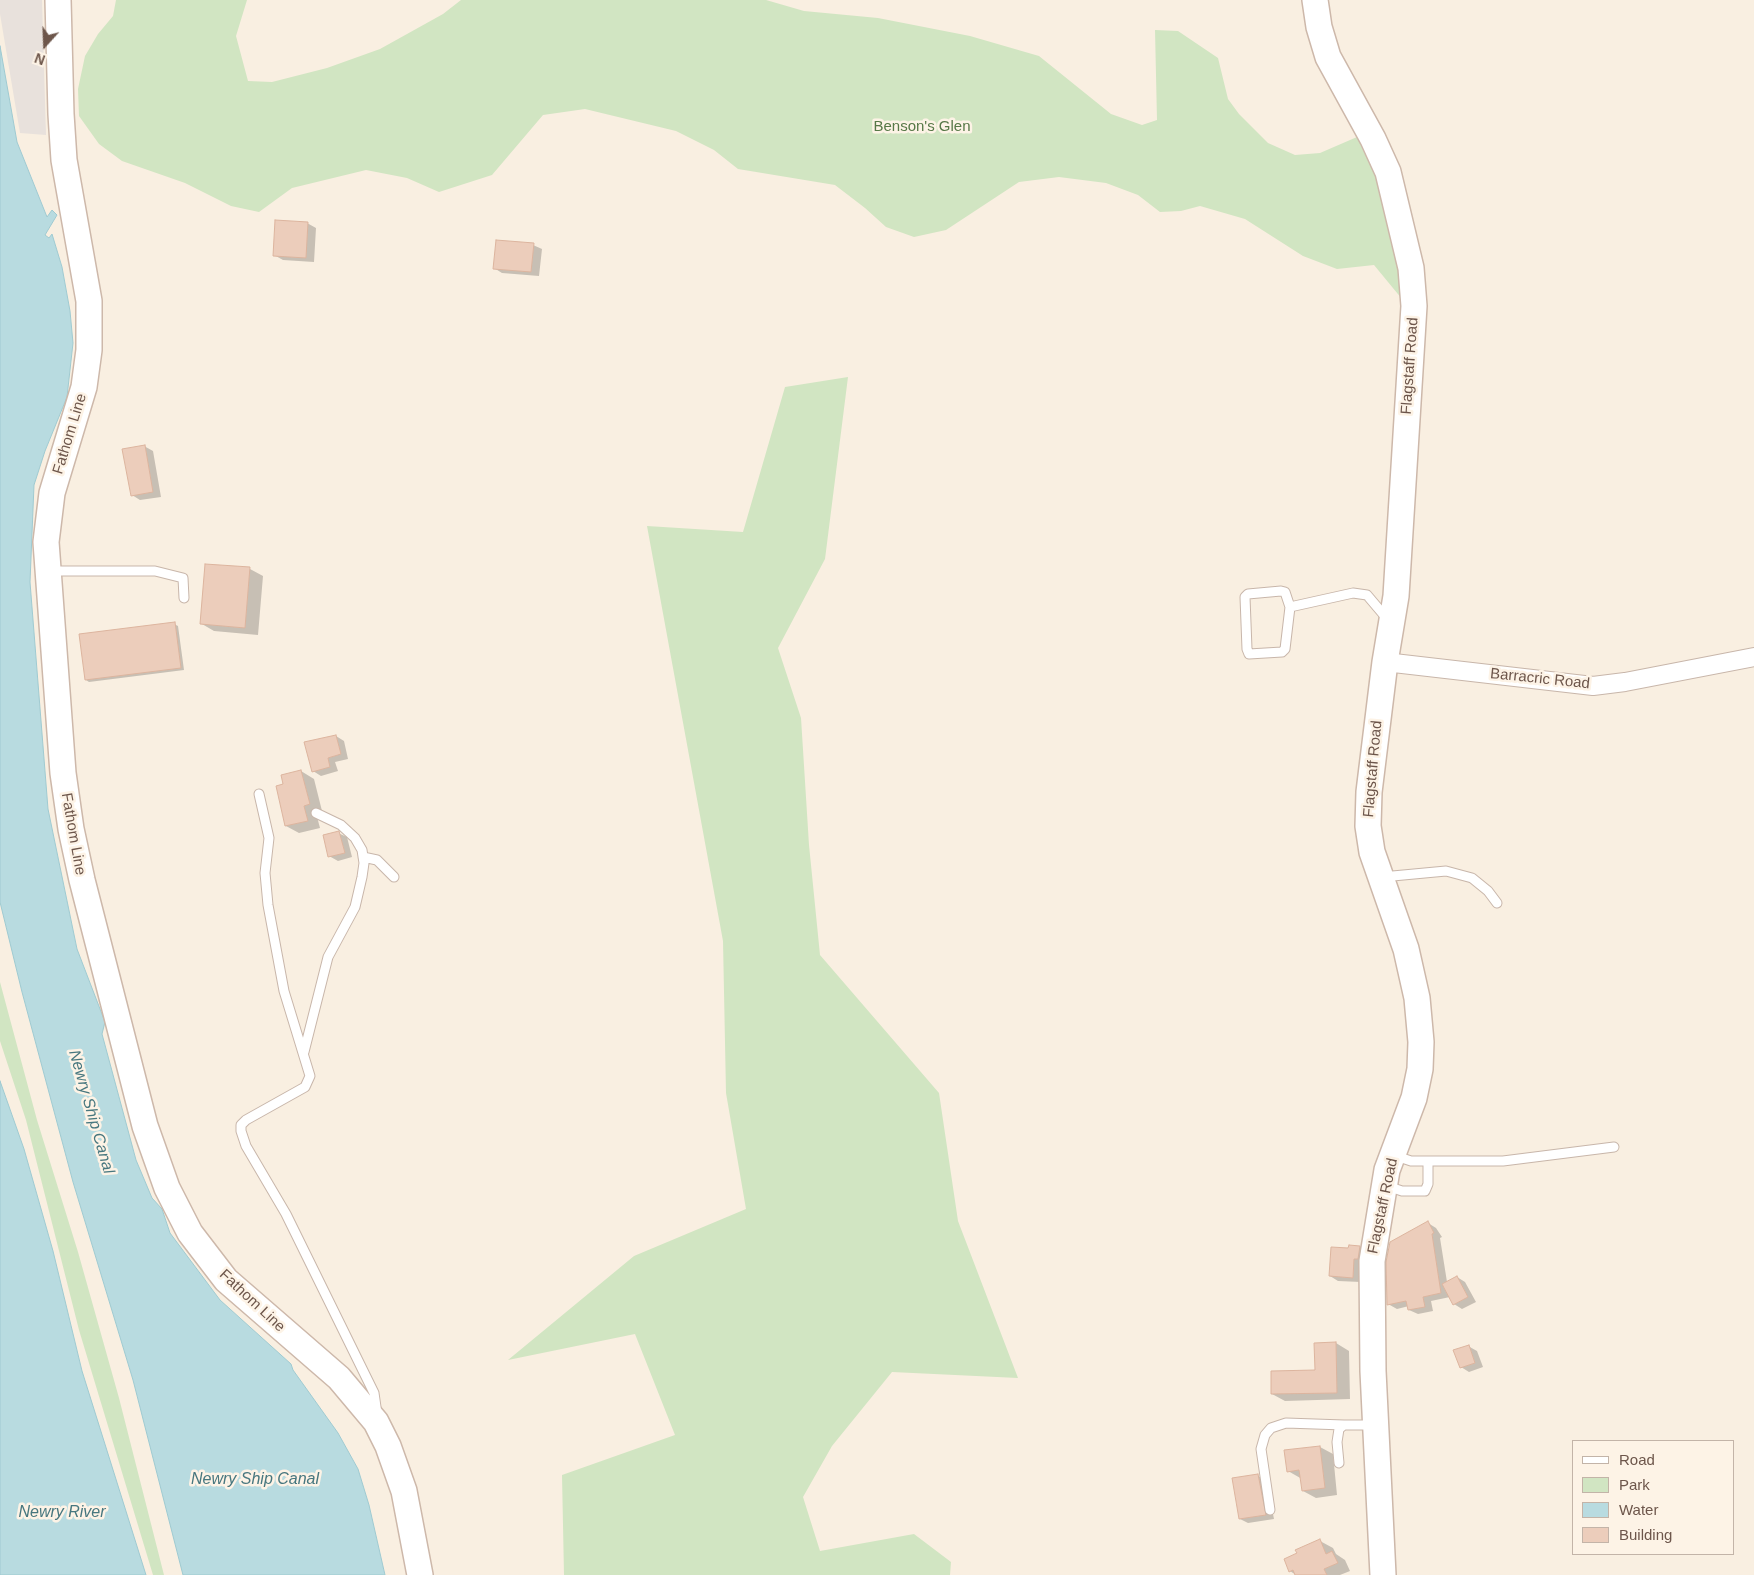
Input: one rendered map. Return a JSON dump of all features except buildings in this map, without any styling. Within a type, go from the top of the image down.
[{"type":"main road","name":"Fathom Line","points":[[58,0],[64,160],[89,301],[89,350],[84,387],[52,493],[46,542],[63,773],[71,829],[106,981],[145,1126],[167,1188],[190,1233],[226,1280],[339,1378],[376,1422],[388,1446],[404,1491],[420,1575]]},
{"type":"main road","name":"Flagstaff Road","points":[[1315,0],[1319,27],[1328,57],[1373,139],[1388,172],[1411,268],[1414,306],[1396,596],[1385,662],[1369,792],[1368,826],[1380,878],[1398,921],[1406,949],[1417,998],[1421,1042],[1420,1069],[1414,1098],[1384,1186],[1372,1261],[1376,1425],[1383,1575]]},
{"type":"street","name":"Barracric Road","points":[[1385,662],[1593,686],[1625,682],[1754,657]]},
{"type":"lane","points":[[48,571],[155,571],[183,578],[184,598]]},
{"type":"lane","points":[[1281,591],[1285,592],[1290,607],[1285,649],[1282,652],[1249,654],[1247,649],[1245,597],[1248,594],[1281,591]]},
{"type":"lane","points":[[1290,607],[1353,593],[1362,593],[1367,595],[1386,620],[1392,622]]},
{"type":"lane","points":[[259,794],[269,838],[265,873],[268,905],[284,991],[310,1076],[305,1087],[246,1120],[241,1126],[241,1131],[246,1146],[286,1214],[374,1393],[378,1410],[376,1422]]},
{"type":"lane","points":[[303,1054],[328,957],[355,907],[362,877],[363,858],[355,838],[341,825],[316,813]]},
{"type":"lane","points":[[363,858],[376,860],[394,877]]},
{"type":"lane","points":[[1380,878],[1446,871],[1472,878],[1488,891],[1497,903]]},
{"type":"lane","points":[[1393,1155],[1411,1161],[1503,1161],[1614,1147]]},
{"type":"lane","points":[[1384,1186],[1402,1191],[1425,1191],[1428,1184],[1428,1161]]},
{"type":"lane","points":[[1270,1510],[1260,1449],[1265,1435],[1271,1428],[1286,1423],[1376,1425]]},
{"type":"lane","points":[[1339,1463],[1338,1435],[1344,1425]]},
{"type":"shaded area","points":[[0,0],[42,0],[46,135],[20,133],[0,14]]},
{"type":"green space","name":"Benson's Glen","points":[[116,0],[247,0],[236,36],[248,81],[272,82],[327,68],[380,49],[443,14],[461,0],[766,0],[804,11],[878,18],[970,36],[1039,56],[1111,114],[1142,125],[1157,120],[1155,30],[1178,31],[1218,58],[1228,99],[1239,114],[1268,143],[1295,155],[1320,153],[1357,137],[1380,185],[1396,249],[1402,299],[1374,265],[1337,269],[1303,256],[1245,219],[1200,206],[1181,211],[1160,212],[1138,195],[1106,183],[1059,177],[1019,182],[946,230],[914,237],[886,227],[835,185],[738,169],[714,150],[676,131],[585,109],[543,115],[492,175],[439,192],[407,178],[366,170],[292,188],[259,212],[231,206],[185,183],[122,161],[99,144],[79,116],[78,89],[85,56],[98,34],[113,16]]},
{"type":"green space","points":[[848,377],[825,559],[778,648],[801,718],[809,845],[820,955],[939,1093],[958,1221],[1018,1378],[892,1372],[832,1446],[803,1497],[820,1551],[914,1534],[951,1562],[950,1575],[564,1575],[562,1475],[675,1435],[635,1334],[508,1360],[634,1256],[746,1209],[726,1093],[723,941],[647,526],[743,532],[785,387]]},
{"type":"green space","points":[[0,982],[37,1120],[78,1252],[119,1398],[164,1575],[153,1575],[79,1330],[26,1120],[0,1041]]},
{"type":"water","name":"Newry Ship Canal","points":[[0,46],[17,142],[47,217],[52,210],[57,215],[45,235],[49,238],[52,234],[62,267],[70,311],[73,343],[67,397],[45,451],[34,485],[30,582],[48,809],[77,949],[105,1022],[102,1034],[136,1160],[152,1198],[162,1209],[170,1233],[220,1300],[291,1364],[293,1370],[338,1433],[358,1469],[369,1505],[385,1575],[183,1575],[133,1380],[73,1182],[22,992],[0,902]]},
{"type":"water","name":"Newry River","points":[[0,1081],[24,1149],[53,1251],[82,1371],[146,1575],[0,1575]]}]
